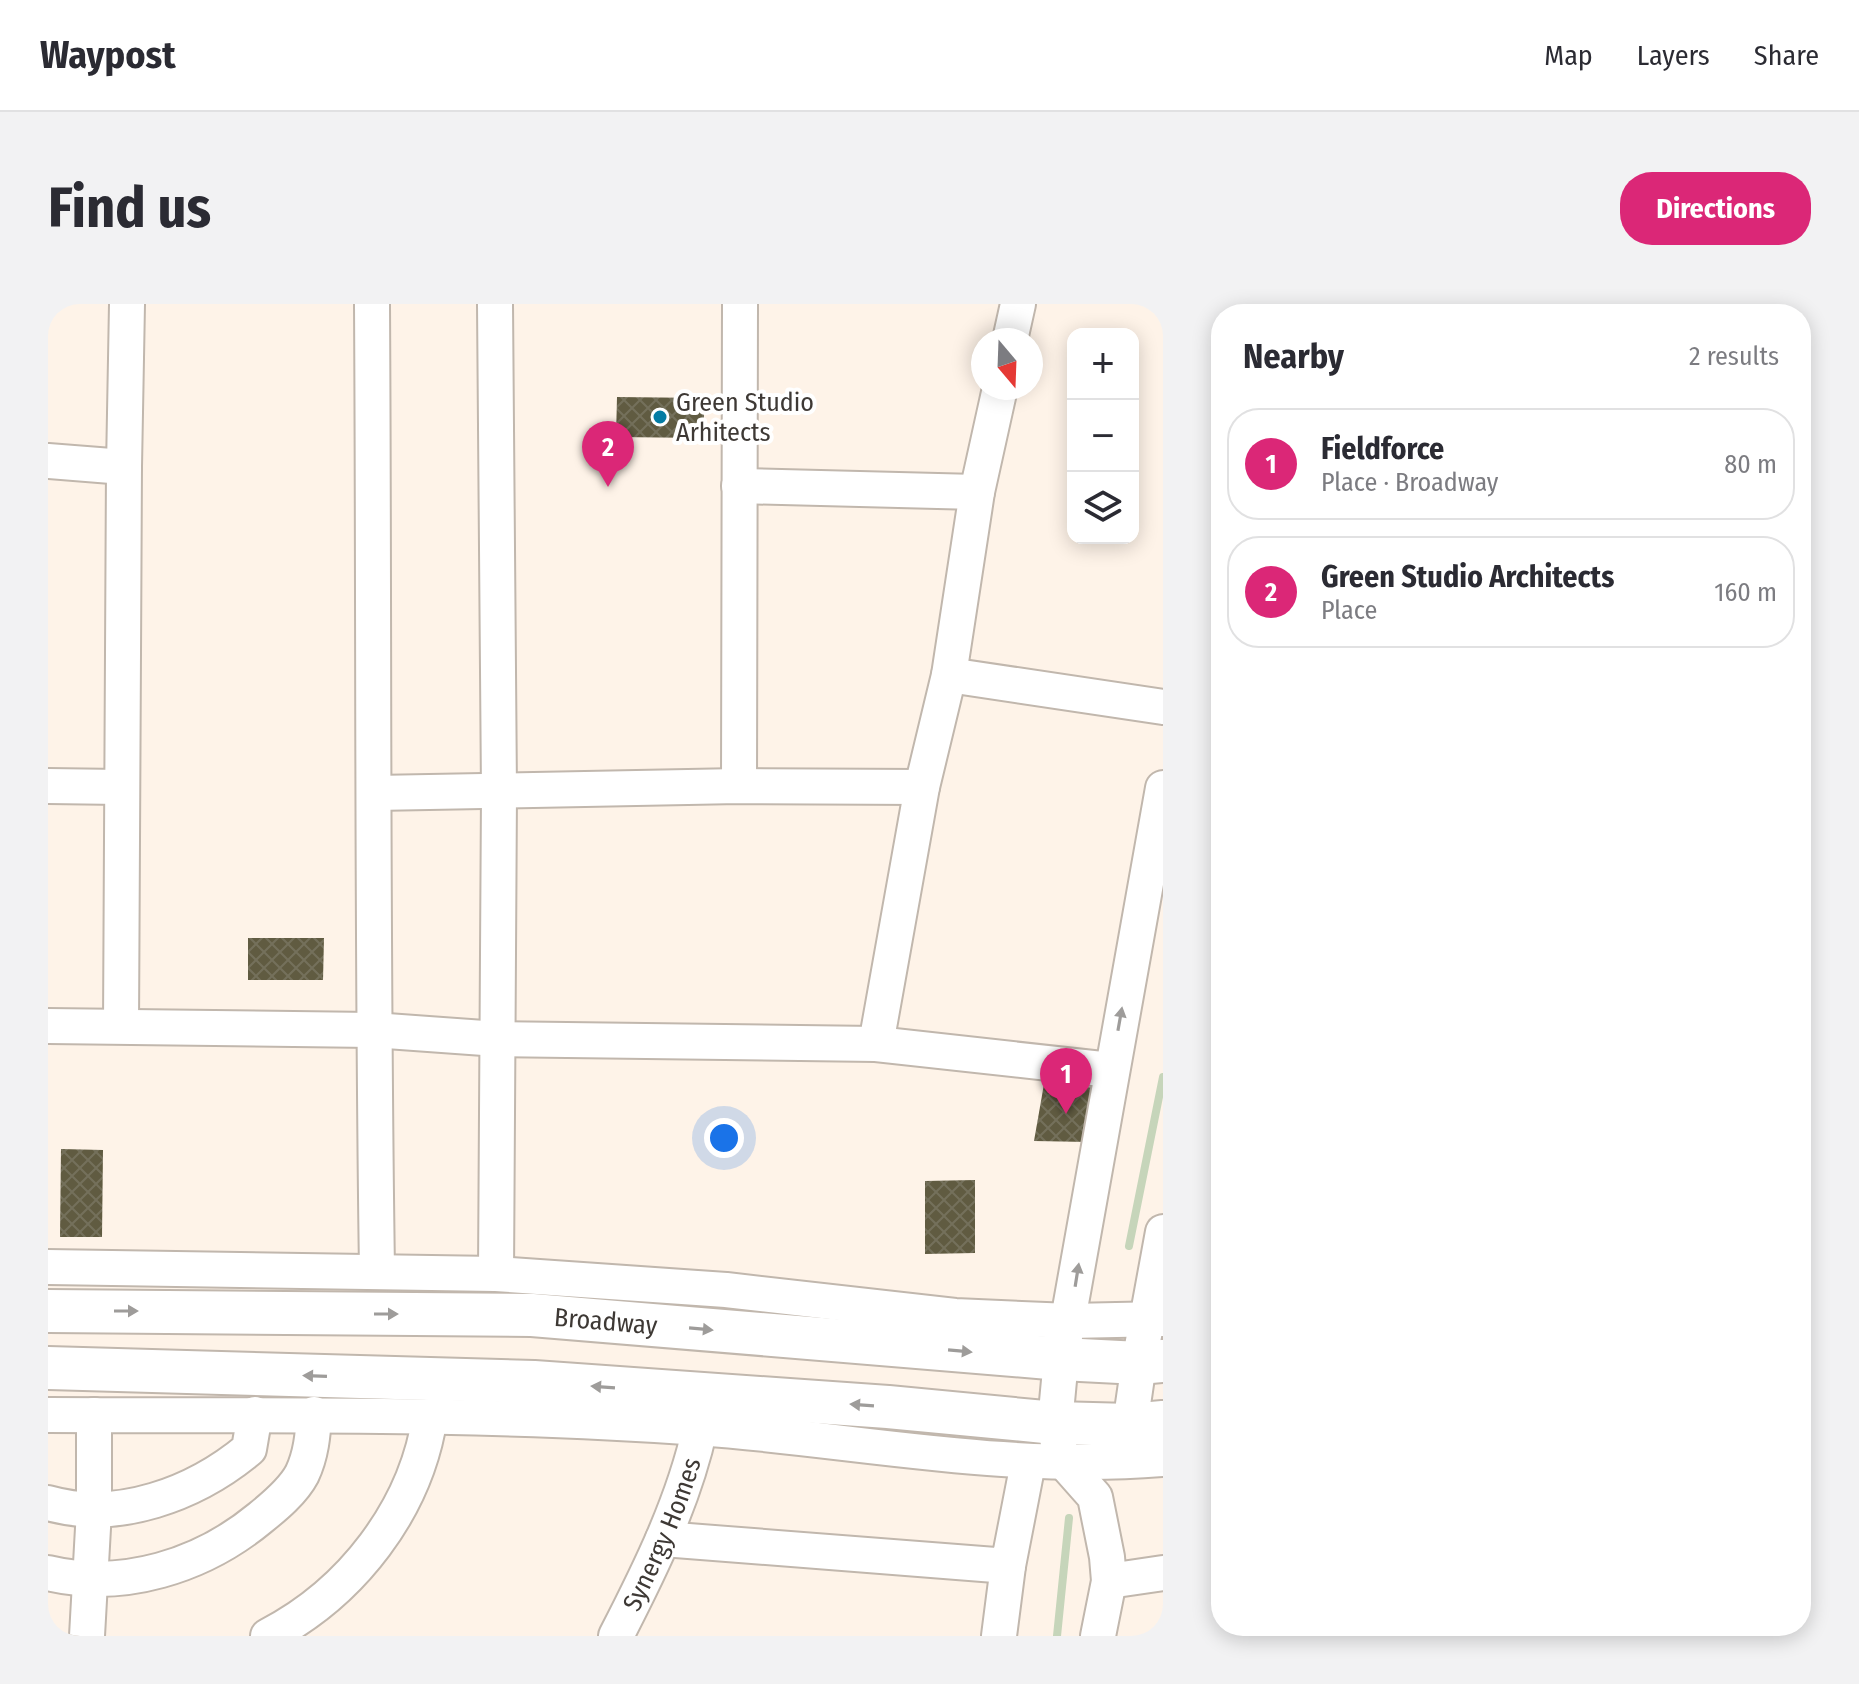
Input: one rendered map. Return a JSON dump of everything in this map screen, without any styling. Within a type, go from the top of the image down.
[{"type":"main road","name":"Broadway","points":[[48,1311],[532,1315],[1066,1340],[1151,1362]]},
{"type":"main road","points":[[48,1368],[534,1382],[888,1407],[1060,1443],[1137,1437]]},
{"type":"street","points":[[121,1026],[127,304]]},
{"type":"street","points":[[372,304],[373,1030],[377,1270]]},
{"type":"street","points":[[495,304],[499,793],[496,1274]]},
{"type":"street","points":[[739,786],[740,304]]},
{"type":"street","points":[[1013,328],[1018,304]]},
{"type":"street","points":[[876,1044],[922,787],[949,675],[977,492],[997,400]]},
{"type":"street","points":[[48,461],[124,467]]},
{"type":"street","points":[[739,486],[977,492]]},
{"type":"street","points":[[949,675],[1163,707]]},
{"type":"street","points":[[48,786],[121,787]]},
{"type":"street","points":[[375,793],[739,786],[922,787]]},
{"type":"street","points":[[1098,1636],[1109,1581],[1107,1557],[1095,1497],[1060,1443],[1066,1340],[1111,1070],[1163,788]]},
{"type":"street","points":[[48,1026],[373,1030],[498,1039],[876,1044],[1111,1070]]},
{"type":"street","points":[[1095,1497],[1137,1437],[1151,1362],[1163,1232]]},
{"type":"street","points":[[48,1267],[496,1274],[726,1290],[955,1316],[1066,1340],[1155,1319]]},
{"type":"street","points":[[48,1503],[94,1510],[123,1508],[159,1499],[217,1473],[249,1449],[255,1414]]},
{"type":"street","points":[[48,1573],[119,1578],[179,1566],[242,1533],[279,1503],[301,1475],[312,1442],[314,1414]]},
{"type":"street","points":[[48,1415],[430,1416],[700,1428],[1028,1463],[1060,1443]]},
{"type":"street","points":[[87,1636],[94,1510],[94,1415]]},
{"type":"street","points":[[271,1635],[326,1599],[357,1568],[388,1528],[413,1480],[427,1437],[430,1416]]},
{"type":"street","name":"Synergy Homes","points":[[616,1636],[663,1539],[694,1458],[700,1428]]},
{"type":"street","points":[[1137,1437],[1163,1459]]},
{"type":"street","points":[[999,1636],[1008,1566],[1028,1463]]},
{"type":"street","points":[[663,1539],[1008,1566]]},
{"type":"street","points":[[1109,1581],[1163,1573]]},
{"type":"building","name":"Green Studio Arhitects","points":[[617,397],[704,398],[704,438],[616,437]]},
{"type":"building","points":[[248,938],[324,938],[323,980],[248,980]]},
{"type":"building","points":[[1044,1084],[1098,1088],[1088,1142],[1034,1141]]},
{"type":"building","points":[[61,1149],[103,1150],[102,1237],[60,1237]]},
{"type":"building","points":[[975,1180],[975,1253],[925,1254],[925,1181]]},
{"type":"waterway","points":[[1129,1246],[1163,1077]]},
{"type":"waterway","points":[[1057,1636],[1069,1518]]},
{"type":"place","name":"Green Studio Arhitects","points":[[660,417]]},
{"type":"place","name":"Green Studio Architects","points":[[608,487]]},
{"type":"place","name":"Fieldforce","points":[[1066,1114]]}]
